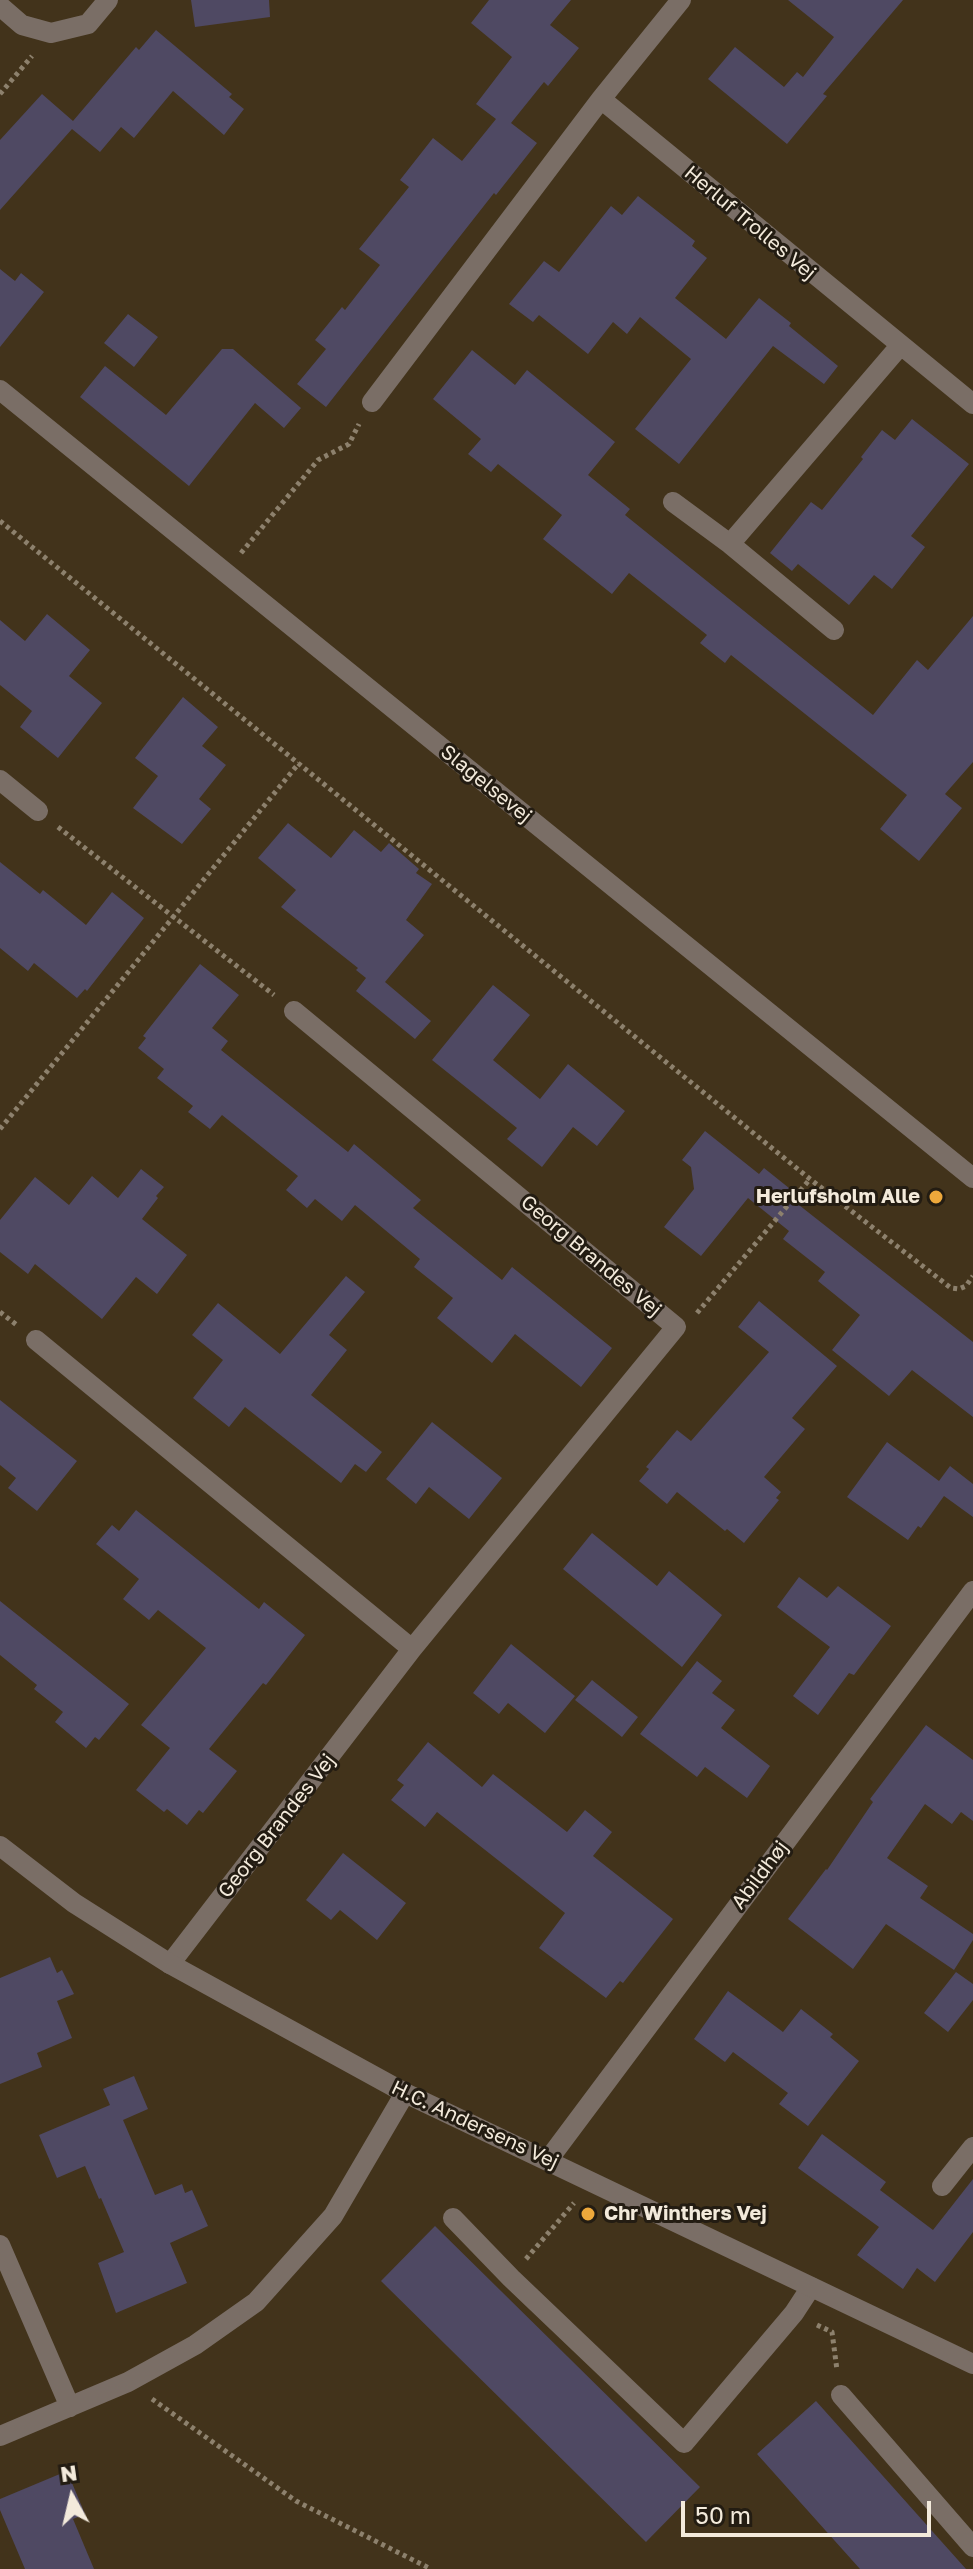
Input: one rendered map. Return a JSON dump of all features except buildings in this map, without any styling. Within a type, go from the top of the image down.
[{"type":"street","points":[[0,6],[22,25],[51,33],[88,24],[108,0]]},
{"type":"street","points":[[372,402],[601,99],[681,0]]},
{"type":"street","name":"Herluf Trolles Vej","points":[[601,99],[899,347],[973,404]]},
{"type":"street","points":[[730,544],[899,347]]},
{"type":"street","name":"Slagelsevej","points":[[0,390],[973,1178]]},
{"type":"street","points":[[673,502],[730,544],[834,630]]},
{"type":"street","points":[[0,780],[38,811]]},
{"type":"street","name":"Georg Brandes Vej","points":[[170,1964],[412,1649],[676,1327],[294,1011]]},
{"type":"street","points":[[36,1340],[412,1649]]},
{"type":"street","name":"Abildhøj","points":[[548,2160],[973,1591]]},
{"type":"street","name":"H.C. Andersens Vej","points":[[0,1846],[74,1903],[170,1964],[405,2093],[973,2364]]},
{"type":"street","points":[[0,2436],[128,2382],[195,2345],[256,2302],[333,2216],[405,2093]]},
{"type":"street","points":[[942,2186],[973,2147]]},
{"type":"street","points":[[453,2218],[511,2278],[684,2443],[794,2313],[811,2287]]},
{"type":"street","points":[[0,2245],[70,2407]]},
{"type":"street","points":[[841,2395],[973,2547]]},
{"type":"path","points":[[0,94],[51,33]]},
{"type":"path","points":[[225,572],[318,460],[349,444],[372,402]]},
{"type":"path","points":[[0,521],[810,1179],[951,1288],[966,1286],[973,1276]]},
{"type":"path","points":[[0,1129],[299,763]]},
{"type":"path","points":[[38,811],[294,1011]]},
{"type":"path","points":[[676,1327],[688,1324],[810,1179]]},
{"type":"path","points":[[511,2278],[593,2181]]},
{"type":"path","points":[[794,2313],[832,2332],[841,2395]]},
{"type":"path","points":[[128,2382],[296,2501],[431,2569]]},
{"type":"place","name":"Herlufsholm Alle","points":[[936,1197]]},
{"type":"place","name":"Chr Winthers Vej","points":[[588,2214]]}]
